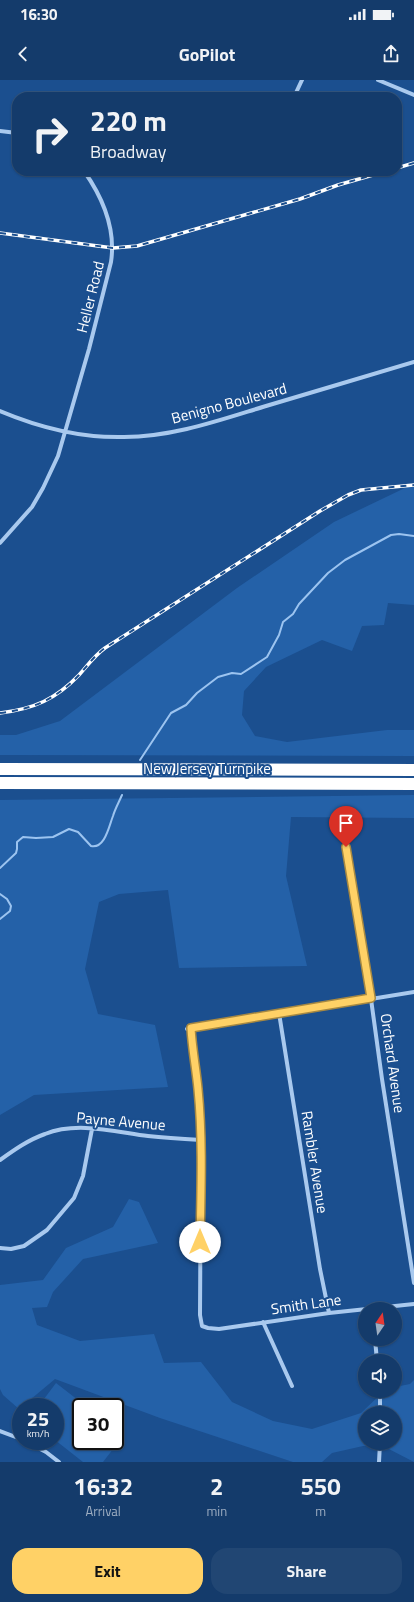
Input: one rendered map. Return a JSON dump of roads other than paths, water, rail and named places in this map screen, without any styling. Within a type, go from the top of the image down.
[{"type":"highway","name":"New Jersey Turnpike","points":[[0,770],[414,770]]},
{"type":"highway","name":"New Jersey Turnpike","points":[[0,783],[414,784]]},
{"type":"street","points":[[296,92],[302,80]]},
{"type":"street","points":[[378,80],[414,95]]},
{"type":"street","points":[[0,131],[12,132]]},
{"type":"street","name":"Heller Road","points":[[0,543],[32,507],[58,456],[89,349],[111,262],[113,248],[111,229],[104,208],[93,183],[88,176]]},
{"type":"street","name":"Benigno Boulevard","points":[[0,411],[18,419],[66,431],[94,436],[125,437],[171,432],[204,425],[414,362]]},
{"type":"street","name":"Orchard Avenue","points":[[346,847],[371,998],[414,1284]]},
{"type":"street","points":[[201,1140],[198,1088],[189,1028],[414,992]]},
{"type":"street","name":"Rambler Avenue","points":[[279,1013],[328,1313]]},
{"type":"street","name":"Payne Avenue","points":[[0,1160],[22,1145],[46,1133],[63,1129],[92,1129],[201,1140]]},
{"type":"street","points":[[0,1248],[11,1249],[24,1246],[47,1230],[74,1198],[83,1176],[92,1129]]},
{"type":"street","name":"Smith Lane","points":[[201,1140],[200,1315],[202,1326],[218,1329],[358,1310]]},
{"type":"street","name":"Smith Lane","points":[[402,1305],[414,1304]]},
{"type":"street","points":[[263,1322],[292,1386]]},
{"type":"street","points":[[0,1431],[12,1436]]},
{"type":"street","points":[[42,1450],[59,1462]]},
{"type":"street","points":[[379,1462],[380,1450]]},
{"type":"waterway","points":[[140,760],[171,713],[186,705],[197,693],[218,677],[232,673],[241,674],[267,657],[279,635],[283,622],[293,614],[299,604],[328,573],[345,560],[391,535],[399,534],[414,536]]},
{"type":"waterway","points":[[0,868],[16,853],[17,842],[23,837],[53,837],[69,829],[78,832],[91,846],[100,844],[106,836],[122,795]]},
{"type":"waterway","points":[[0,894],[7,899],[11,906],[10,911],[0,919]]},
{"type":"railway","points":[[402,167],[414,163]]},
{"type":"railway","points":[[0,233],[113,248],[137,246],[300,199],[338,185],[370,176]]},
{"type":"railway","points":[[0,713],[34,706],[53,697],[79,675],[94,657],[105,648],[320,511],[348,495],[361,490],[414,485]]}]
